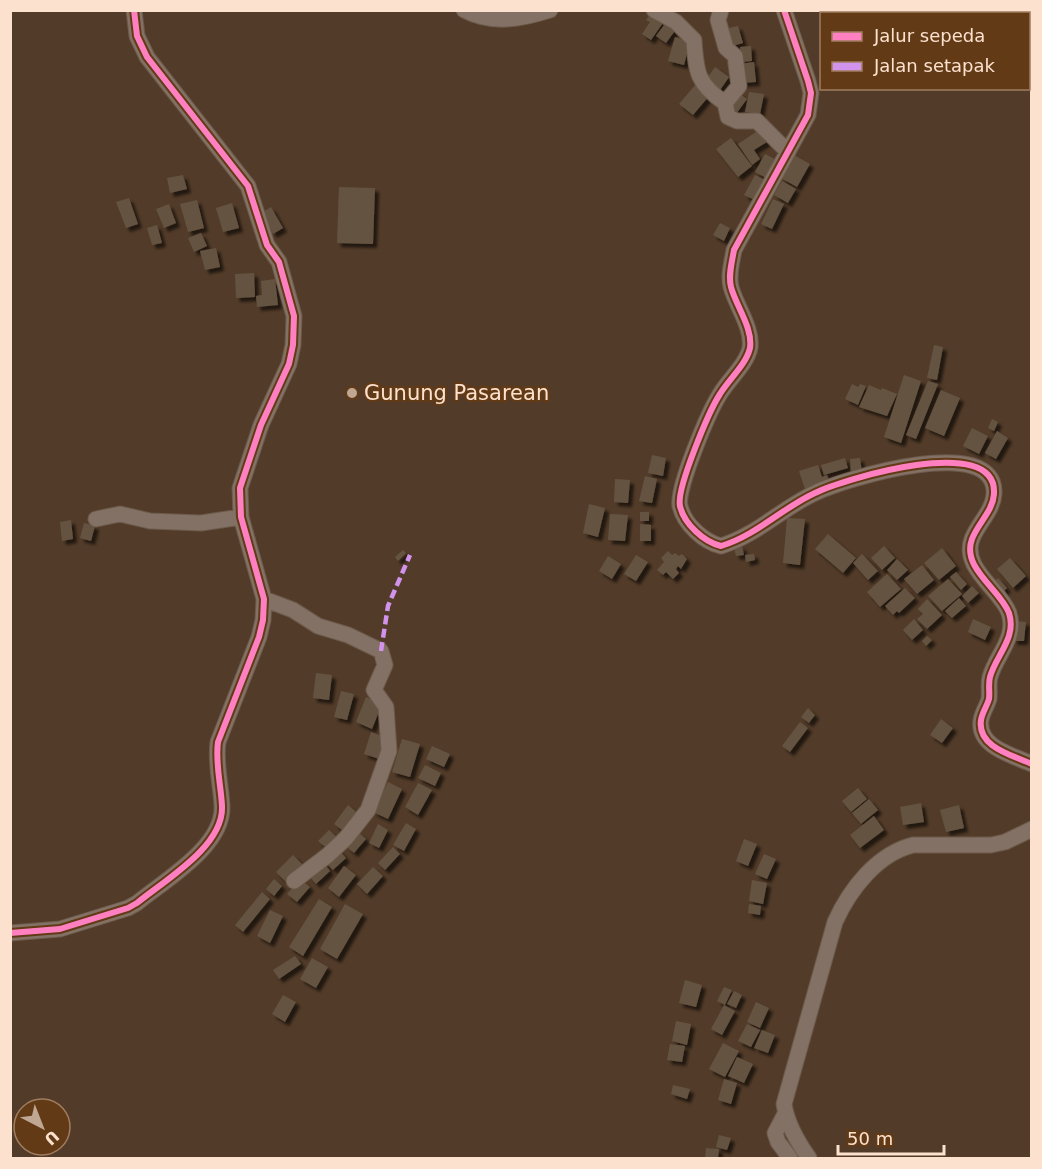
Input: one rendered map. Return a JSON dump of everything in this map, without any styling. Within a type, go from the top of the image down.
[{"type":"street","points":[[10,933],[60,928],[128,908],[208,844],[220,826],[222,815],[216,758],[218,742],[259,637],[264,599],[241,517],[240,488],[261,425],[290,364],[294,316],[279,262],[267,245],[248,186],[147,57],[137,36],[134,10]]},
{"type":"street","points":[[464,10],[483,18],[507,20],[530,17],[550,10]]},
{"type":"street","points":[[654,10],[676,22],[694,40],[696,70],[713,95],[725,103],[728,117],[737,121],[757,121],[788,152]]},
{"type":"street","points":[[721,10],[718,20],[726,48],[735,56],[738,86],[725,103]]},
{"type":"street","points":[[784,10],[810,93],[808,115],[734,250],[731,286],[749,333],[750,347],[746,357],[712,408],[695,448],[680,496],[680,506],[686,520],[706,540],[721,546],[738,541],[814,493],[857,478],[942,462],[966,464],[984,472],[993,484],[994,497],[987,515],[973,537],[971,555],[975,566],[1008,612],[1010,625],[1007,642],[989,677],[989,698],[981,719],[981,732],[991,745],[1032,764]]},
{"type":"street","points":[[96,519],[120,514],[150,521],[201,524],[241,517]]},
{"type":"street","points":[[264,599],[293,610],[318,626],[348,635],[381,651],[385,665],[374,690],[386,706],[389,751],[368,810],[340,844],[294,881]]},
{"type":"street","points":[[808,1158],[785,1114],[784,1104],[835,922],[842,907],[869,872],[888,856],[913,844],[991,845],[1005,842],[1032,829]]},
{"type":"street","points":[[785,1114],[775,1133],[789,1158]]},
{"type":"building","points":[[652,12],[665,20],[651,40],[642,34],[650,22],[646,20]]},
{"type":"building","points":[[667,21],[677,28],[666,43],[656,36]]},
{"type":"building","points":[[738,26],[743,43],[729,47],[724,29]]},
{"type":"building","points":[[675,37],[690,42],[684,65],[668,61]]},
{"type":"building","points":[[751,46],[752,61],[741,62],[740,47]]},
{"type":"building","points":[[754,62],[756,82],[741,83],[740,64]]},
{"type":"building","points":[[715,67],[729,77],[718,93],[704,83]]},
{"type":"building","points":[[696,84],[710,95],[693,115],[679,104]]},
{"type":"building","points":[[737,92],[747,99],[736,114],[727,108]]},
{"type":"building","points":[[749,92],[764,94],[760,114],[745,112]]},
{"type":"building","points":[[759,130],[767,142],[754,150],[760,159],[752,165],[738,144]]},
{"type":"building","points":[[731,138],[752,166],[738,177],[716,149]]},
{"type":"building","points":[[765,154],[777,160],[768,179],[755,172]]},
{"type":"building","points":[[794,155],[810,164],[797,187],[781,178]]},
{"type":"building","points":[[183,175],[187,189],[170,193],[167,178]]},
{"type":"building","points":[[755,175],[767,181],[757,201],[744,195]]},
{"type":"building","points":[[782,181],[796,189],[788,203],[774,195]]},
{"type":"building","points":[[339,187],[375,188],[373,244],[337,243]]},
{"type":"building","points":[[129,198],[138,224],[126,228],[116,202]]},
{"type":"building","points":[[773,199],[784,204],[772,229],[761,224]]},
{"type":"building","points":[[197,200],[204,228],[188,232],[180,204]]},
{"type":"building","points":[[232,203],[239,228],[223,232],[216,208]]},
{"type":"building","points":[[169,204],[176,223],[164,228],[156,209]]},
{"type":"building","points":[[271,207],[283,228],[273,234],[261,213]]},
{"type":"building","points":[[720,223],[730,228],[724,241],[713,235]]},
{"type":"building","points":[[157,225],[162,243],[152,245],[147,228]]},
{"type":"building","points":[[201,233],[207,246],[194,252],[188,238]]},
{"type":"building","points":[[216,248],[220,267],[205,270],[200,251]]},
{"type":"building","points":[[254,273],[255,297],[236,298],[235,274]]},
{"type":"building","points":[[275,279],[278,305],[257,307],[256,296],[262,295],[261,281]]},
{"type":"building","points":[[934,345],[943,347],[937,380],[927,378]]},
{"type":"building","points":[[904,375],[921,381],[901,443],[884,437]]},
{"type":"building","points":[[928,381],[938,384],[916,439],[906,435]]},
{"type":"building","points":[[852,384],[858,387],[860,384],[866,386],[858,405],[845,399]]},
{"type":"building","points":[[869,385],[897,394],[887,416],[859,407]]},
{"type":"building","points":[[941,390],[960,398],[944,436],[925,428]]},
{"type":"building","points":[[992,419],[998,422],[994,431],[988,428]]},
{"type":"building","points":[[972,428],[988,436],[979,454],[963,446]]},
{"type":"building","points":[[997,431],[1008,438],[996,459],[985,453]]},
{"type":"building","points":[[652,455],[666,458],[663,476],[648,473]]},
{"type":"building","points":[[845,458],[848,468],[824,475],[821,465]]},
{"type":"building","points":[[860,458],[862,472],[851,473],[850,459]]},
{"type":"building","points":[[818,465],[822,477],[827,475],[829,481],[805,489],[799,471]]},
{"type":"building","points":[[645,476],[657,479],[652,503],[639,501]]},
{"type":"building","points":[[615,479],[630,480],[628,503],[614,502]]},
{"type":"building","points":[[589,504],[605,508],[598,537],[583,533]]},
{"type":"building","points":[[640,512],[649,512],[649,521],[640,521]]},
{"type":"building","points":[[610,514],[628,515],[625,541],[608,540]]},
{"type":"building","points":[[787,518],[805,519],[800,565],[783,563]]},
{"type":"building","points":[[71,520],[73,539],[62,541],[60,522]]},
{"type":"building","points":[[84,523],[95,526],[91,541],[80,538]]},
{"type":"building","points":[[640,524],[651,525],[651,541],[640,541]]},
{"type":"building","points":[[828,534],[856,558],[843,573],[815,549]]},
{"type":"building","points":[[742,546],[744,555],[736,556],[734,548]]},
{"type":"building","points":[[884,546],[895,558],[882,570],[871,558]]},
{"type":"building","points":[[942,548],[956,566],[939,580],[924,563]]},
{"type":"building","points":[[403,550],[406,553],[398,561],[395,557]]},
{"type":"building","points":[[668,551],[672,555],[682,554],[687,559],[681,569],[678,566],[676,569],[679,573],[673,579],[666,572],[663,575],[657,570],[664,562],[661,558]]},
{"type":"building","points":[[754,554],[755,560],[746,562],[745,555]]},
{"type":"building","points":[[862,554],[878,571],[868,580],[853,563]]},
{"type":"building","points":[[636,555],[648,562],[636,581],[624,574]]},
{"type":"building","points":[[608,556],[621,564],[612,579],[599,571]]},
{"type":"building","points":[[1010,558],[1026,576],[1013,588],[997,569]]},
{"type":"building","points":[[897,559],[908,570],[897,580],[887,570]]},
{"type":"building","points":[[922,565],[934,580],[917,594],[904,579]]},
{"type":"building","points":[[956,572],[967,584],[961,590],[950,577]]},
{"type":"building","points":[[887,574],[901,589],[880,607],[867,592]]},
{"type":"building","points":[[998,578],[1007,588],[1001,594],[991,584]]},
{"type":"building","points":[[948,579],[962,594],[942,611],[928,596]]},
{"type":"building","points":[[972,586],[979,593],[968,603],[962,596]]},
{"type":"building","points":[[905,588],[915,598],[899,613],[897,611],[893,615],[885,606]]},
{"type":"building","points":[[959,598],[966,606],[952,618],[945,611]]},
{"type":"building","points":[[927,599],[942,615],[927,629],[917,619],[923,614],[918,609]]},
{"type":"building","points":[[914,619],[923,630],[912,640],[903,630]]},
{"type":"building","points":[[973,619],[991,627],[985,640],[968,632]]},
{"type":"building","points":[[1015,621],[1026,622],[1024,641],[1013,641]]},
{"type":"building","points":[[927,636],[932,640],[926,646],[922,641]]},
{"type":"building","points":[[316,673],[332,675],[329,700],[313,698]]},
{"type":"building","points":[[341,691],[354,694],[347,720],[334,717]]},
{"type":"building","points":[[366,697],[382,704],[372,729],[356,722]]},
{"type":"building","points":[[808,708],[815,715],[809,723],[801,717]]},
{"type":"building","points":[[941,719],[953,728],[942,743],[930,735]]},
{"type":"building","points":[[800,722],[808,728],[790,752],[782,746]]},
{"type":"building","points":[[371,732],[387,738],[379,759],[364,754]]},
{"type":"building","points":[[402,739],[420,744],[410,777],[392,772]]},
{"type":"building","points":[[432,746],[450,754],[444,767],[426,759]]},
{"type":"building","points":[[425,765],[441,773],[435,786],[418,778]]},
{"type":"building","points":[[388,782],[402,789],[388,819],[373,812]]},
{"type":"building","points":[[418,783],[432,790],[418,815],[405,807]]},
{"type":"building","points":[[858,788],[867,799],[851,812],[842,801]]},
{"type":"building","points":[[869,799],[878,810],[861,824],[852,813]]},
{"type":"building","points":[[921,803],[924,822],[903,825],[900,807]]},
{"type":"building","points":[[348,805],[360,815],[346,833],[334,824]]},
{"type":"building","points":[[959,805],[964,828],[946,832],[940,810]]},
{"type":"building","points":[[874,816],[884,830],[860,848],[850,835]]},
{"type":"building","points":[[406,823],[416,829],[404,851],[393,845]]},
{"type":"building","points":[[378,824],[388,830],[379,848],[369,843]]},
{"type":"building","points":[[329,830],[340,840],[330,851],[318,841]]},
{"type":"building","points":[[359,833],[366,839],[354,853],[347,847]]},
{"type":"building","points":[[744,839],[757,844],[748,866],[736,861]]},
{"type":"building","points":[[393,847],[400,854],[385,870],[378,863]]},
{"type":"building","points":[[338,849],[346,858],[333,870],[324,861]]},
{"type":"building","points":[[764,854],[776,859],[767,879],[755,874]]},
{"type":"building","points":[[293,855],[303,865],[287,883],[276,872]]},
{"type":"building","points":[[323,862],[330,871],[316,884],[309,876]]},
{"type":"building","points":[[344,866],[356,875],[339,897],[328,888]]},
{"type":"building","points":[[373,867],[383,876],[367,894],[357,884]]},
{"type":"building","points":[[274,879],[282,886],[274,896],[266,889]]},
{"type":"building","points":[[300,879],[310,887],[297,902],[287,894]]},
{"type":"building","points":[[752,880],[767,883],[763,904],[749,901]]},
{"type":"building","points":[[262,892],[270,899],[243,932],[235,925]]},
{"type":"building","points":[[319,899],[332,907],[303,956],[289,947]]},
{"type":"building","points":[[345,904],[363,914],[337,959],[320,949]]},
{"type":"building","points":[[749,904],[761,906],[760,915],[748,913]]},
{"type":"building","points":[[270,910],[283,916],[270,943],[257,936]]},
{"type":"building","points":[[295,956],[301,964],[279,979],[273,970]]},
{"type":"building","points":[[312,958],[328,967],[316,988],[300,979]]},
{"type":"building","points":[[685,980],[702,985],[696,1007],[679,1003]]},
{"type":"building","points":[[724,987],[732,990],[725,1005],[717,1001]]},
{"type":"building","points":[[734,991],[742,995],[736,1008],[727,1004]]},
{"type":"building","points":[[283,995],[296,1002],[285,1022],[272,1014]]},
{"type":"building","points":[[756,1002],[769,1008],[760,1028],[747,1022]]},
{"type":"building","points":[[724,1005],[735,1011],[722,1035],[711,1029]]},
{"type":"building","points":[[676,1021],[691,1024],[687,1045],[672,1041]]},
{"type":"building","points":[[747,1024],[760,1030],[751,1047],[738,1041]]},
{"type":"building","points":[[762,1030],[775,1035],[768,1053],[754,1048]]},
{"type":"building","points":[[723,1043],[739,1051],[725,1077],[709,1069]]},
{"type":"building","points":[[670,1044],[685,1046],[682,1062],[667,1060]]},
{"type":"building","points":[[737,1057],[753,1064],[744,1083],[728,1076]]},
{"type":"building","points":[[724,1079],[737,1083],[731,1104],[718,1100]]},
{"type":"building","points":[[673,1085],[690,1089],[687,1099],[671,1094]]},
{"type":"building","points":[[719,1135],[731,1138],[727,1150],[716,1147]]},
{"type":"building","points":[[706,1148],[719,1149],[718,1158],[705,1158]]},
{"type":"marked path","points":[[381,651],[388,606],[410,555]]},
{"type":"cycle path","points":[[10,933],[60,929],[128,908],[177,873],[214,835],[220,821],[222,806],[218,742],[259,637],[263,620],[264,599],[241,517],[240,488],[261,425],[289,364],[293,345],[294,316],[279,262],[267,245],[248,186],[147,57],[137,36],[134,10]]},
{"type":"cycle path","points":[[784,10],[811,93],[808,115],[734,250],[730,282],[749,333],[750,348],[745,360],[720,394],[694,450],[680,497],[682,513],[690,526],[708,541],[721,546],[746,535],[815,493],[831,486],[885,471],[917,465],[947,463],[972,466],[989,476],[994,494],[993,500],[972,539],[970,550],[976,569],[1004,604],[1011,622],[1008,638],[990,677],[989,699],[981,720],[981,729],[984,737],[998,749],[1032,764]]},
{"type":"place","name":"Gunung Pasarean","points":[[352,393]]}]
